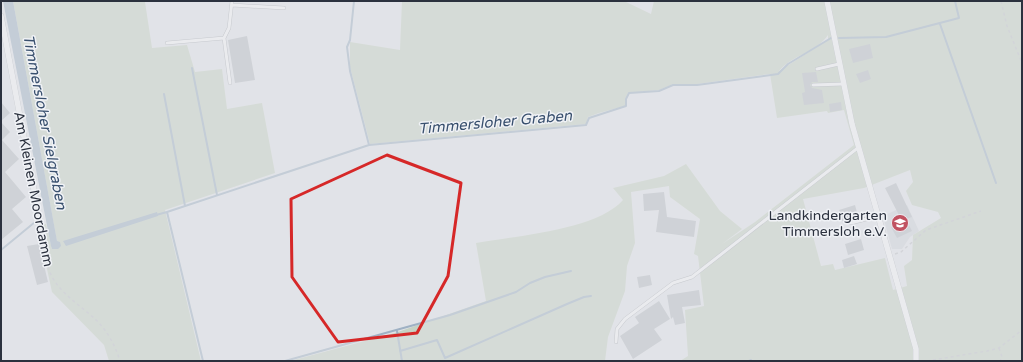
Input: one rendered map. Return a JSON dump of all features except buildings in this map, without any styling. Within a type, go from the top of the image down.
[{"type":"street","points":[[827,1],[843,84],[889,256],[916,349],[916,361]]},
{"type":"street","name":"Am Kleinen Moordamm","points":[[1,16],[44,243]]},
{"type":"lane","points":[[230,83],[224,38],[229,28],[232,3],[284,8]]},
{"type":"lane","points":[[167,43],[224,38]]},
{"type":"lane","points":[[817,69],[839,64]]},
{"type":"lane","points":[[813,85],[843,84]]},
{"type":"lane","points":[[616,342],[617,329],[625,319],[672,283],[692,277],[859,147]]},
{"type":"lane","points":[[851,223],[878,216]]},
{"type":"path","points":[[1001,1],[1007,26],[1022,63]]},
{"type":"path","points":[[889,256],[901,252],[926,230],[981,211]]},
{"type":"path","name":"Am Kleinen Moordamm","points":[[44,243],[49,270],[58,285],[68,297],[95,319],[108,334],[120,361]]},
{"type":"path","points":[[928,361],[999,348],[1022,330]]},
{"type":"path","points":[[999,348],[1002,357],[1000,361]]},
{"type":"highlighted area","points":[[387,155],[461,183],[448,276],[417,333],[338,342],[292,277],[291,199]]},
{"type":"shaded area","name":"Landkindergarten Timmersloh e.V.","points":[[907,205],[919,231],[910,237],[902,249],[892,249],[883,216]]},
{"type":"green space","points":[[13,1],[179,1],[145,2],[152,48],[187,45],[195,72],[222,69],[227,109],[262,103],[275,173],[165,210],[201,361],[109,361],[104,345],[52,292],[37,223],[46,224],[52,249],[57,242]]},
{"type":"green space","points":[[402,1],[624,1],[651,14],[654,1],[1022,1],[1022,361],[680,361],[688,356],[685,310],[704,306],[698,256],[694,254],[700,219],[670,197],[669,186],[631,192],[635,243],[627,266],[625,291],[608,337],[605,361],[290,361],[395,333],[486,301],[476,243],[554,230],[595,218],[611,210],[623,200],[613,188],[664,176],[686,164],[720,211],[742,229],[722,244],[755,222],[854,145],[844,110],[777,118],[770,74],[697,84],[673,84],[659,90],[628,93],[625,99],[625,106],[588,117],[586,124],[370,144],[350,67],[350,42],[400,50]],"holes":[[[828,35],[828,40],[779,71],[791,61],[818,46]],[[910,170],[913,182],[906,191],[912,205],[938,212],[941,218],[913,235],[912,260],[904,266],[907,286],[893,290],[885,258],[835,270],[833,264],[821,266],[803,199],[864,188]]]},
{"type":"water","points":[[3,1],[13,1],[57,241],[60,242],[61,246],[58,249],[52,249],[51,246]]},
{"type":"water","points":[[157,212],[158,216],[66,246],[63,241]]},
{"type":"waterway","points":[[354,1],[350,40],[347,47],[350,71],[369,145]]},
{"type":"waterway","name":"Timmersloher Graben","points":[[839,38],[886,37],[959,18],[955,1]]},
{"type":"waterway","points":[[940,24],[996,183]]},
{"type":"waterway","name":"Timmersloher Graben","points":[[167,212],[369,145],[586,125],[589,118],[626,106],[626,99],[629,93],[659,91],[673,85],[697,85],[778,74],[788,64],[831,38]]},
{"type":"waterway","points":[[192,68],[217,195]]},
{"type":"waterway","points":[[164,94],[185,206]]},
{"type":"waterway","name":"Timmersloher Sielgraben","points":[[156,215],[167,212],[203,361]]},
{"type":"waterway","points":[[1,250],[35,222]]},
{"type":"waterway","points":[[285,361],[450,315],[516,292],[530,283],[545,277],[571,271]]},
{"type":"waterway","points":[[400,351],[437,340],[445,358],[567,304],[584,297],[591,296]]},
{"type":"waterway","points":[[397,331],[402,361]]},
{"type":"place","name":"Landkindergarten Timmersloh e.V.","points":[[900,223]]}]
